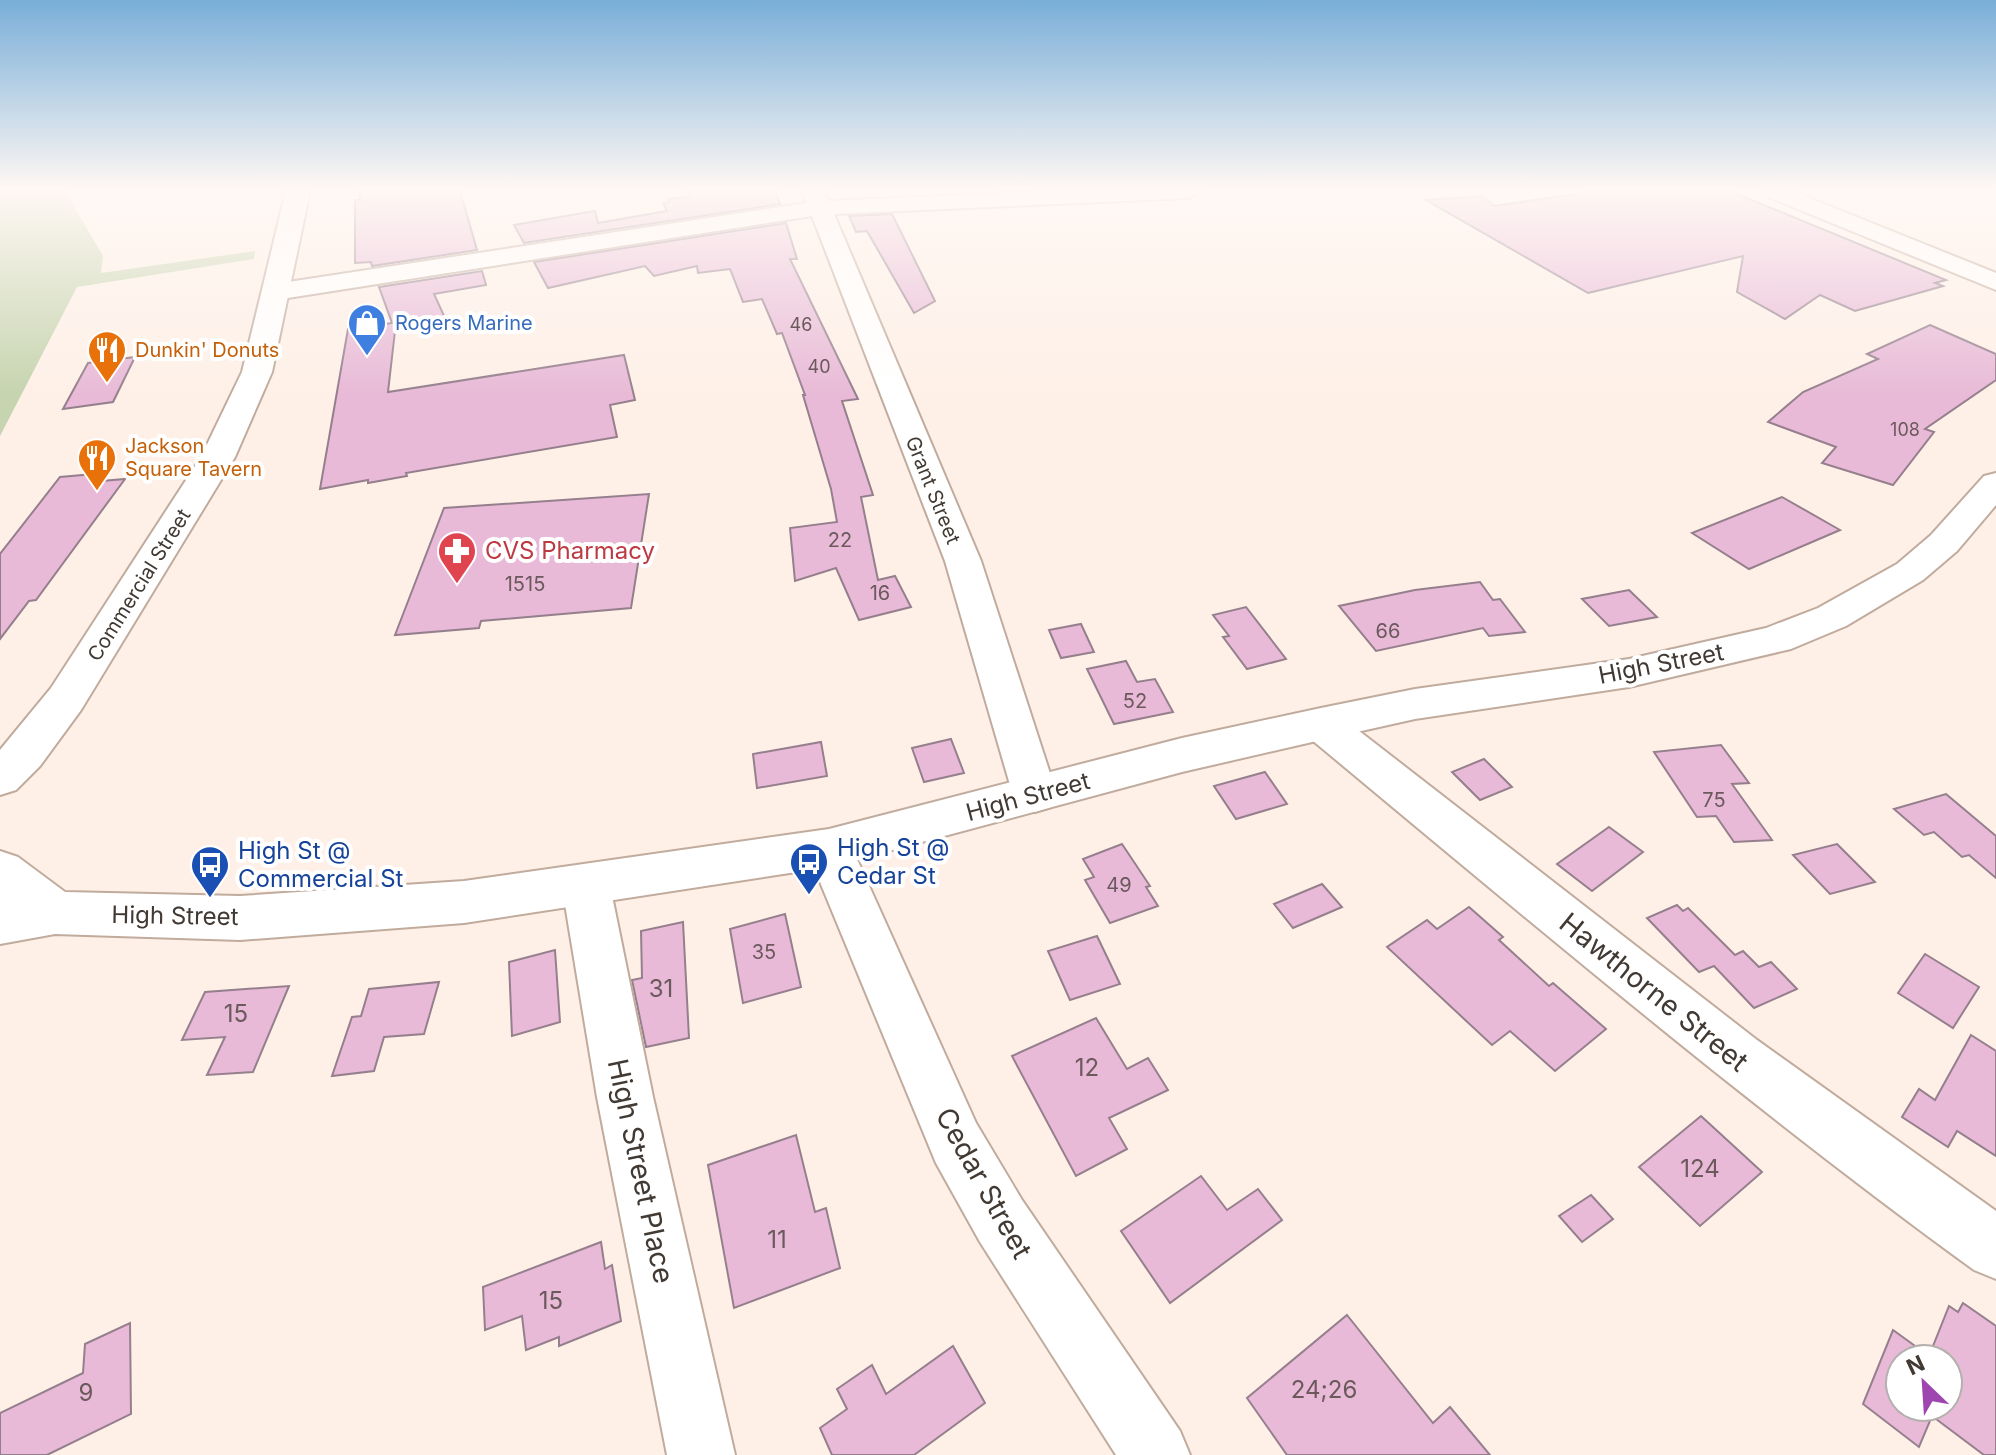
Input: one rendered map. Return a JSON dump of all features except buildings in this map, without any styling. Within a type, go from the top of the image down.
[{"type":"main road","name":"Commercial Street","points":[[0,807],[12,766],[92,661],[218,457],[257,372],[283,259]]},
{"type":"main road","name":"High Street","points":[[0,922],[55,913],[240,918],[464,902],[586,886],[829,848],[1182,755],[1415,704],[1629,673],[1777,639],[1832,617],[1910,572],[1944,543],[1996,483]]},
{"type":"main road","points":[[0,871],[55,913]]},
{"type":"street","points":[[275,292],[470,259]]},
{"type":"street","name":"Grant Street","points":[[840,259],[963,561],[1035,795]]},
{"type":"street","points":[[1940,259],[1996,282]]},
{"type":"street","name":"Hawthorne Street","points":[[1321,724],[1775,1088],[1879,1167],[1996,1248]]},
{"type":"street","name":"Cedar Street","points":[[829,848],[956,1143],[1001,1221],[1156,1455]]},
{"type":"street","name":"High Street Place","points":[[586,886],[628,1112],[701,1455]]},
{"type":"green space","points":[[0,259],[103,259],[101,273],[200,259],[254,259],[77,287],[0,436]]},
{"type":"place","name":"Rogers Marine","points":[[367,357]]},
{"type":"place","name":"Dunkin' Donuts","points":[[107,384]]},
{"type":"place","name":"Jackson Square Tavern","points":[[97,492]]},
{"type":"place","name":"CVS Pharmacy","points":[[457,585]]},
{"type":"place","name":"High St @ Cedar St","points":[[809,896]]},
{"type":"place","name":"High St @ Commercial St","points":[[210,899]]}]
